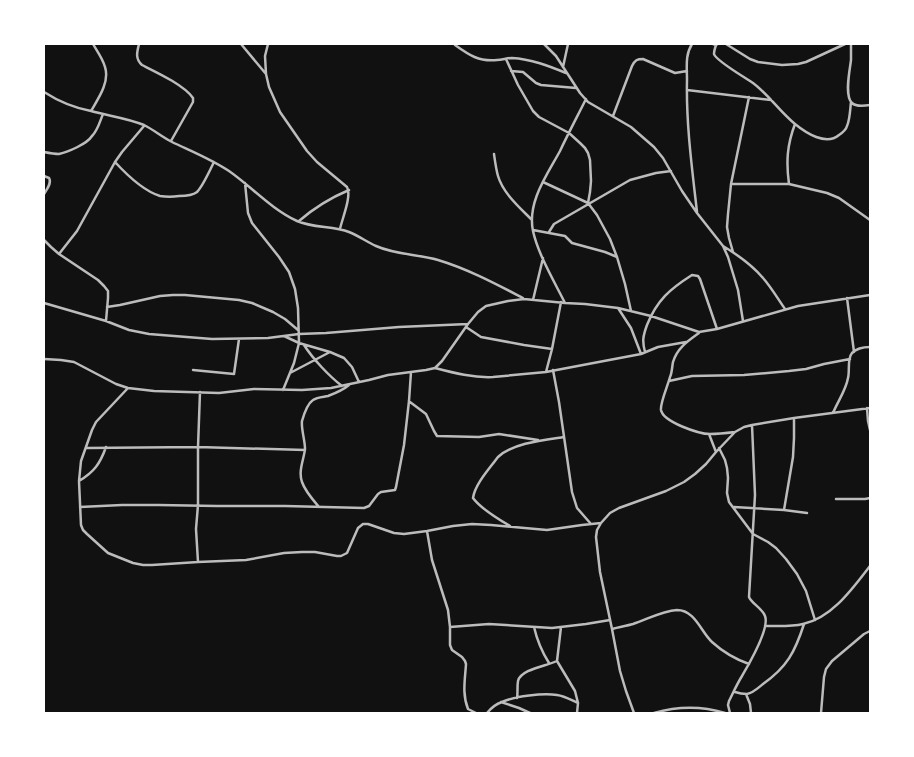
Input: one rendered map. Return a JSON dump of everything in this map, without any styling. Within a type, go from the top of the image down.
[{"type":"street","points":[[91,111],[102,91],[106,72],[105,64],[93,44]]},
{"type":"street","points":[[139,44],[137,58],[138,62],[173,81],[193,98],[193,102],[171,141]]},
{"type":"street","points":[[241,44],[266,74]]},
{"type":"street","points":[[268,44],[266,74],[269,87],[280,112],[316,162],[349,190],[349,196],[340,229]]},
{"type":"street","points":[[544,44],[556,56],[576,88],[592,105],[631,127],[654,147],[663,158],[682,191],[723,246],[730,262],[738,290],[743,321]]},
{"type":"street","points":[[563,67],[568,44]]},
{"type":"street","points":[[692,44],[687,56],[688,129],[697,213]]},
{"type":"street","points":[[715,44],[714,54],[716,57],[727,66],[754,83],[795,124],[819,138],[831,140],[848,126],[851,102],[848,89],[851,44]]},
{"type":"street","points":[[726,44],[750,59],[758,62],[786,65],[798,64],[812,60],[845,44]]},
{"type":"street","points":[[455,45],[477,59],[496,60],[513,58],[538,62],[566,73]]},
{"type":"street","points":[[506,59],[533,111],[539,117],[569,133],[584,148],[590,160],[591,181],[589,204]]},
{"type":"street","points":[[613,116],[634,61],[643,59],[675,73],[687,71]]},
{"type":"street","points":[[511,71],[523,72],[536,83],[576,88]]},
{"type":"street","points":[[687,90],[772,100]]},
{"type":"street","points":[[44,92],[60,101],[91,111],[124,118],[144,126],[228,170],[285,215],[298,222],[312,226],[340,229],[360,237],[376,246],[437,260],[454,266],[524,299]]},
{"type":"street","points":[[733,252],[727,227],[730,184],[749,97]]},
{"type":"street","points":[[565,303],[537,244],[532,219],[535,202],[543,182],[586,99]]},
{"type":"street","points":[[851,102],[857,105],[870,105]]},
{"type":"street","points":[[44,152],[58,154],[74,149],[85,143],[92,137],[103,114]]},
{"type":"street","points":[[789,184],[787,156],[789,140],[795,124]]},
{"type":"street","points":[[59,254],[77,231],[115,162],[144,126]]},
{"type":"street","points":[[494,154],[498,177],[504,188],[511,198],[532,219]]},
{"type":"street","points":[[115,162],[141,186],[160,196],[173,196],[191,195],[197,192],[214,162]]},
{"type":"street","points":[[549,232],[554,224],[630,180],[656,173],[671,171]]},
{"type":"street","points":[[44,176],[49,178],[50,184],[44,194]]},
{"type":"street","points":[[543,182],[589,204],[602,224],[617,257],[631,311]]},
{"type":"street","points":[[245,183],[248,213],[252,223],[280,257],[289,272],[295,289],[298,308],[299,343],[294,363],[283,390]]},
{"type":"street","points":[[730,184],[789,184],[833,195],[870,220]]},
{"type":"street","points":[[298,222],[308,213],[333,197],[349,190]]},
{"type":"street","points":[[533,230],[566,236],[572,243],[605,252],[617,257]]},
{"type":"street","points":[[44,240],[59,254],[98,280],[108,291],[106,321]]},
{"type":"street","points":[[723,246],[746,262],[763,278],[785,309]]},
{"type":"street","points":[[533,300],[543,257]]},
{"type":"street","points":[[645,352],[643,337],[651,316],[658,304],[667,293],[692,275],[698,276],[700,279],[717,329]]},
{"type":"street","points":[[107,307],[160,296],[173,295],[239,300],[252,303],[273,312],[299,330]]},
{"type":"street","points":[[435,368],[442,361],[478,312],[486,306],[508,301],[524,299],[618,308],[651,316],[699,332],[717,329],[785,309],[813,303],[870,295]]},
{"type":"street","points":[[847,298],[854,352]]},
{"type":"street","points":[[546,372],[561,302]]},
{"type":"street","points":[[44,303],[106,321],[129,330],[149,334],[212,339],[268,338],[299,334],[399,327],[468,324]]},
{"type":"street","points":[[618,308],[631,328],[641,354]]},
{"type":"street","points":[[466,327],[481,337],[552,349]]},
{"type":"street","points":[[699,332],[686,342],[677,353],[661,407],[662,412],[667,418],[685,427],[709,434],[735,432]]},
{"type":"street","points":[[284,336],[299,343],[339,355],[349,362],[359,382]]},
{"type":"street","points":[[193,370],[234,374],[239,339]]},
{"type":"street","points":[[44,359],[74,362],[116,384],[128,388],[154,391],[200,392],[254,389],[302,390],[332,388],[388,375],[435,368],[485,378],[546,372],[641,354],[658,347],[686,342]]},
{"type":"street","points":[[304,344],[308,351],[329,375],[342,386]]},
{"type":"street","points":[[833,413],[848,379],[851,355],[863,348],[870,347]]},
{"type":"street","points":[[290,373],[330,352]]},
{"type":"street","points":[[669,381],[692,376],[789,372],[850,359]]},
{"type":"street","points":[[553,370],[572,492],[577,508],[591,524]]},
{"type":"street","points":[[80,507],[122,505],[364,508],[369,506],[378,494],[381,492],[394,490],[396,487],[404,445],[411,372]]},
{"type":"street","points":[[319,507],[302,481],[301,475],[305,450],[302,424],[307,409],[314,398],[338,392],[350,384]]},
{"type":"street","points":[[128,388],[96,422],[92,430],[81,461],[79,481],[80,521],[83,530],[108,553],[133,563],[152,565],[246,560],[284,553],[302,552],[315,552],[341,556],[347,553],[358,528],[363,524],[368,524],[394,533],[404,534],[472,524],[547,530],[601,523]]},
{"type":"street","points":[[198,562],[196,529],[198,506],[200,392]]},
{"type":"street","points":[[409,401],[426,414],[437,436],[479,437],[499,434],[541,440]]},
{"type":"street","points":[[634,713],[620,671],[600,572],[596,537],[597,530],[601,523],[610,513],[618,508],[666,491],[684,482],[706,464],[735,432],[744,427],[794,418],[869,408],[868,421],[870,430]]},
{"type":"street","points":[[784,510],[793,456],[794,418]]},
{"type":"street","points":[[730,713],[728,706],[729,701],[759,644],[766,619],[764,614],[749,597],[755,494],[752,425]]},
{"type":"street","points":[[709,434],[716,452]]},
{"type":"street","points":[[512,527],[476,502],[474,492],[478,485],[498,457],[502,454],[524,444],[541,440],[564,438]]},
{"type":"street","points":[[79,481],[88,476],[94,470],[102,458],[106,447]]},
{"type":"street","points":[[86,448],[305,450]]},
{"type":"street","points":[[719,448],[727,468],[727,493],[729,502],[753,534],[776,548],[797,574],[806,591],[815,620]]},
{"type":"street","points":[[836,499],[870,498]]},
{"type":"street","points":[[733,507],[807,513]]},
{"type":"street","points":[[427,531],[432,560],[448,610],[450,645],[452,650],[462,657],[466,664],[465,702],[468,709],[476,713]]},
{"type":"street","points":[[765,626],[804,624],[815,620],[842,601],[870,566]]},
{"type":"street","points":[[612,629],[632,624],[657,614],[678,610],[684,611],[690,614],[711,641],[720,649],[740,661],[749,664]]},
{"type":"street","points":[[450,626],[489,624],[552,628],[610,620]]},
{"type":"street","points":[[735,692],[746,694],[751,692],[765,683],[784,666],[796,646],[804,624]]},
{"type":"street","points":[[534,627],[540,648],[549,663]]},
{"type":"street","points":[[561,627],[557,661],[575,691],[578,703],[577,713]]},
{"type":"street","points":[[821,713],[826,669],[832,661],[864,634],[870,631]]},
{"type":"street","points":[[518,698],[518,681],[520,676],[557,661]]},
{"type":"street","points":[[746,694],[750,704],[751,713]]},
{"type":"street","points":[[487,713],[500,702],[508,699],[537,695],[558,695],[578,703]]},
{"type":"street","points":[[500,702],[530,713]]},
{"type":"street","points":[[654,713],[676,708],[689,707],[705,708],[725,713]]}]
